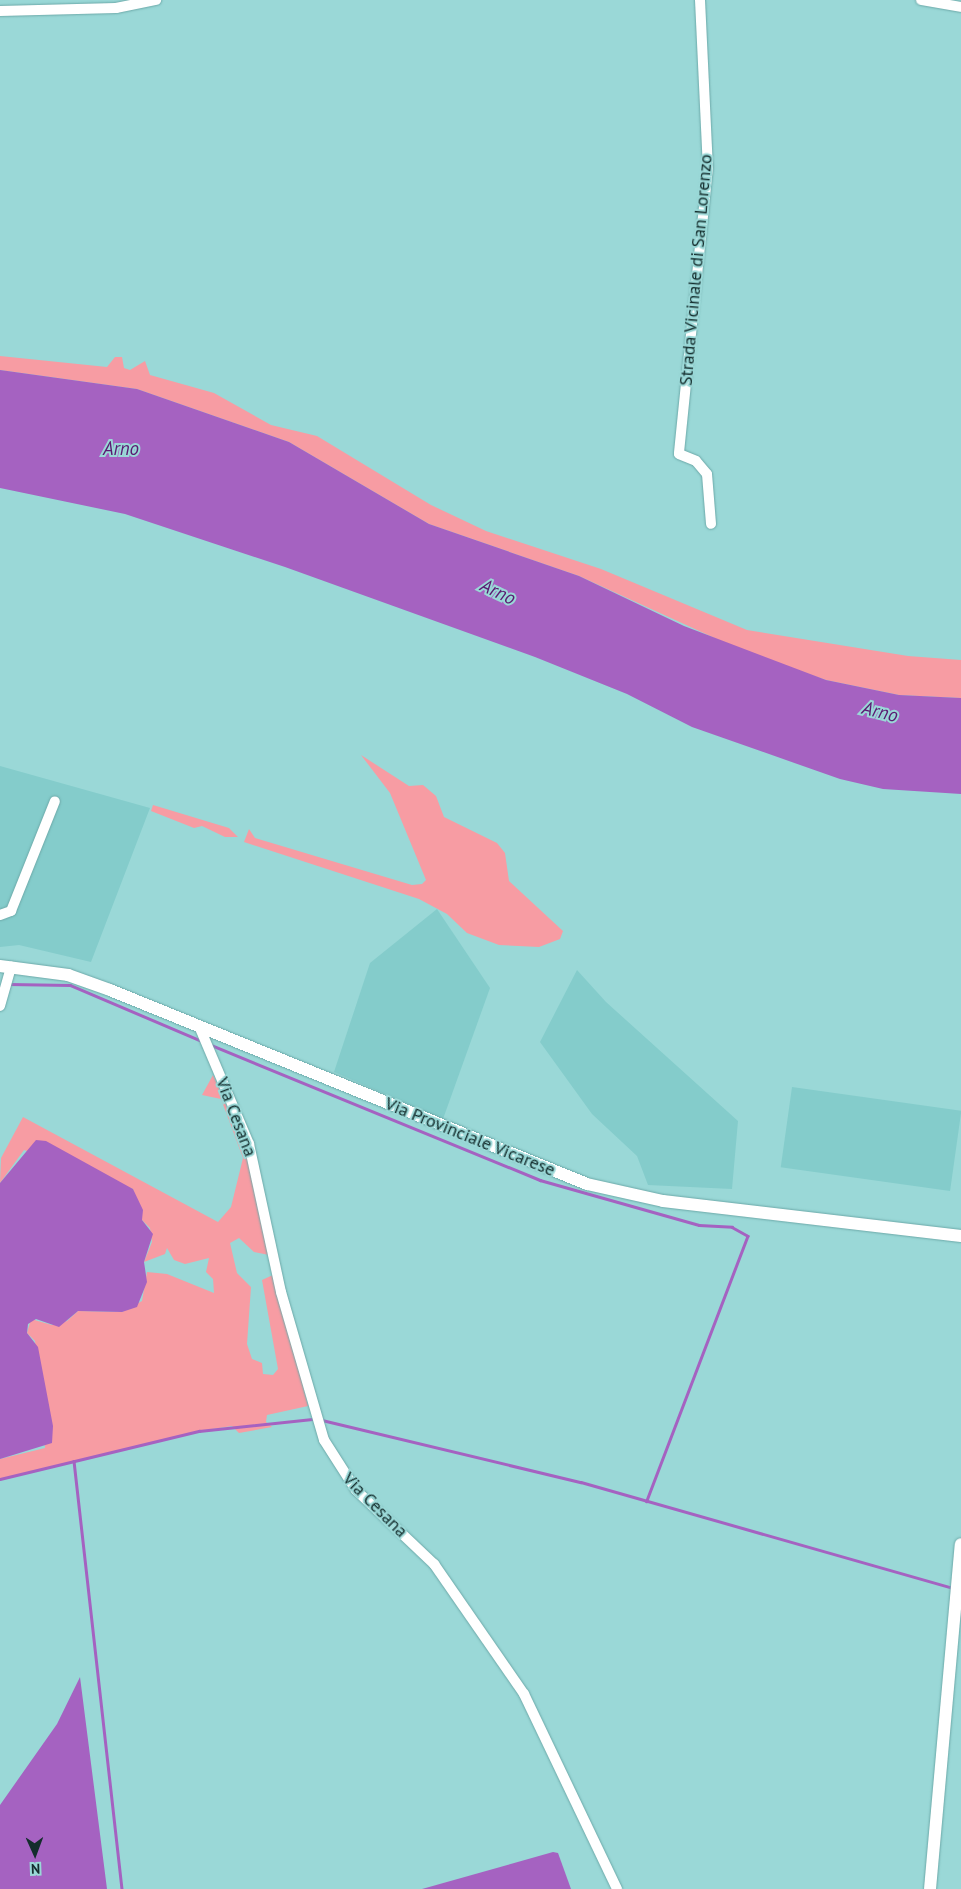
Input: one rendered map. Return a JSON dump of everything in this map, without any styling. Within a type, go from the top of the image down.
[{"type":"main road","name":"Via Provinciale Vicarese","points":[[6,967],[68,975],[202,1032],[488,1146],[614,1191],[960,1236]]},
{"type":"main road","points":[[930,1889],[961,1544]]},
{"type":"street","points":[[0,11],[116,8],[156,0]]},
{"type":"street","name":"Strada Vicinale di San Lorenzo","points":[[700,0],[708,167],[679,454],[696,461],[707,474],[712,524]]},
{"type":"street","points":[[921,0],[961,7]]},
{"type":"street","points":[[0,915],[11,910],[55,801]]},
{"type":"street","points":[[0,1006],[8,985],[6,967]]},
{"type":"street","name":"Via Cesana","points":[[202,1032],[249,1144],[281,1292],[316,1419],[344,1475],[434,1564],[524,1694],[617,1889]]},
{"type":"shaded area","points":[[0,356],[107,367],[115,357],[122,357],[124,368],[130,370],[145,361],[150,375],[214,393],[271,425],[317,436],[431,505],[486,531],[601,569],[747,630],[908,656],[961,660],[961,698],[899,695],[826,680],[743,651],[579,576],[429,524],[289,442],[137,389],[0,370]]},
{"type":"shaded area","points":[[361,755],[409,786],[423,785],[436,796],[444,817],[497,843],[505,853],[509,881],[563,931],[560,939],[539,947],[499,945],[467,933],[447,914],[419,899],[244,842],[249,829],[255,838],[412,885],[422,884],[426,880],[390,793]]},
{"type":"shaded area","points":[[0,766],[150,808],[91,962],[19,945],[0,947]]},
{"type":"shaded area","points":[[153,805],[229,828],[238,837],[225,837],[202,826],[194,828],[151,811]]},
{"type":"shaded area","points":[[437,909],[490,988],[443,1119],[334,1072],[370,963]]},
{"type":"shaded area","points":[[577,970],[606,1002],[738,1121],[732,1189],[648,1185],[637,1156],[592,1114],[540,1042]]},
{"type":"shaded area","points":[[213,1075],[247,1154],[269,1255],[254,1252],[239,1238],[230,1243],[237,1273],[251,1287],[247,1344],[252,1359],[262,1363],[263,1374],[273,1375],[278,1369],[262,1280],[275,1274],[308,1406],[267,1415],[266,1422],[272,1427],[239,1433],[232,1426],[199,1431],[0,1479],[0,1459],[45,1448],[35,1341],[27,1333],[31,1319],[52,1325],[67,1321],[78,1311],[122,1312],[142,1301],[147,1272],[167,1274],[214,1293],[213,1279],[206,1272],[209,1258],[185,1264],[174,1260],[167,1248],[165,1254],[144,1262],[152,1242],[150,1228],[142,1220],[133,1189],[24,1150],[0,1183],[1,1158],[23,1117],[218,1222],[231,1207],[243,1158],[221,1099],[202,1095]]},
{"type":"shaded area","points":[[792,1087],[961,1111],[950,1191],[781,1167]]},
{"type":"water","name":"Arno","points":[[0,370],[137,389],[289,442],[429,524],[579,576],[684,626],[826,680],[899,695],[961,698],[961,794],[883,789],[840,779],[692,727],[627,694],[535,657],[285,567],[125,514],[0,488]]},
{"type":"water","points":[[36,1140],[46,1141],[133,1189],[143,1210],[142,1220],[153,1234],[144,1262],[147,1282],[137,1307],[122,1312],[78,1311],[59,1327],[36,1319],[28,1324],[27,1333],[38,1347],[53,1426],[52,1443],[0,1459],[0,1183]]},
{"type":"water","points":[[80,1677],[107,1889],[0,1889],[0,1805],[57,1724]]},
{"type":"water","points":[[553,1852],[558,1853],[571,1889],[422,1889]]},
{"type":"waterway","points":[[9,984],[70,985],[202,1041]]},
{"type":"waterway","points":[[211,1045],[540,1180],[699,1225],[732,1227],[748,1236],[647,1501]]},
{"type":"waterway","points":[[0,1479],[199,1431],[314,1419]]},
{"type":"waterway","points":[[322,1420],[581,1482],[952,1588]]},
{"type":"waterway","points":[[74,1461],[122,1889]]}]
